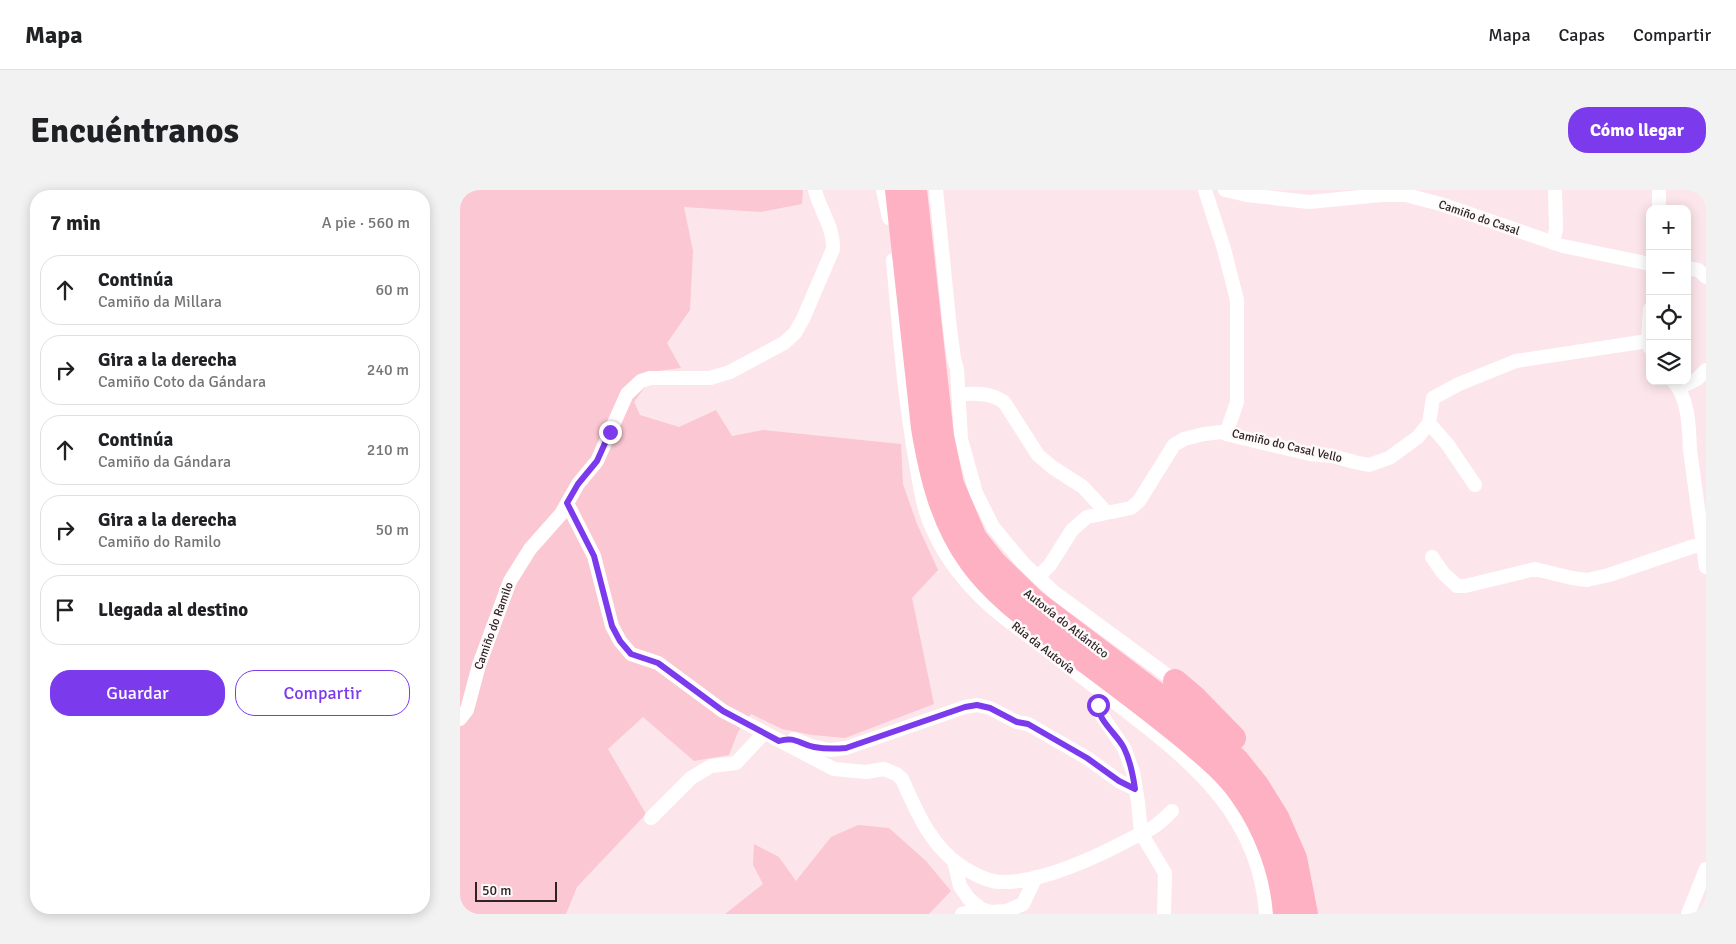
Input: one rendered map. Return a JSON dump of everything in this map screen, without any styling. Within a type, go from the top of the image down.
[{"type":"highway","name":"Autovía do Atlántico","points":[[897,190],[907,287],[907,345],[929,464],[938,498],[951,530],[971,562],[992,588],[1018,611],[1155,713],[1209,758],[1241,793],[1262,826],[1284,895],[1285,914]]},
{"type":"highway","name":"Autovía do Atlántico","points":[[931,192],[942,436],[952,484],[976,538],[994,562],[1034,602],[1203,729],[1236,760],[1257,785],[1277,817],[1295,858],[1306,914]]},
{"type":"highway","points":[[892,248],[907,287]]},
{"type":"highway","points":[[907,345],[913,444]]},
{"type":"highway","points":[[1174,681],[1194,697],[1234,738],[1272,788],[1288,824],[1295,858]]},
{"type":"street","name":"Camiño do Ramilo","points":[[460,719],[467,710],[479,665],[510,580],[530,549],[561,514],[578,484],[597,461],[627,394],[641,381],[650,378],[710,378],[724,374],[784,344],[795,333],[803,319],[833,249],[830,227],[815,190]]},
{"type":"street","points":[[883,190],[888,211],[907,345]]},
{"type":"street","name":"Camiño do Casal Vello","points":[[1205,190],[1224,249],[1237,300],[1237,402],[1226,434],[1310,454],[1334,456],[1369,464],[1389,458],[1418,437],[1429,423]]},
{"type":"street","name":"Camiño do Casal","points":[[1225,190],[1248,195],[1309,202],[1381,195],[1406,195],[1444,205],[1553,243],[1646,263]]},
{"type":"street","points":[[1553,243],[1556,229],[1556,190]]},
{"type":"street","points":[[1658,205],[1659,190]]},
{"type":"street","points":[[931,192],[954,359],[957,368],[961,439],[976,493],[993,527],[1023,563],[1055,593],[1174,681]]},
{"type":"street","points":[[1691,269],[1698,270],[1706,277]]},
{"type":"street","points":[[1475,485],[1448,445],[1429,423],[1433,398],[1459,384],[1516,361],[1646,345]]},
{"type":"street","points":[[1691,380],[1697,379],[1706,370]]},
{"type":"street","points":[[1676,385],[1686,407],[1696,496],[1704,536],[1706,567]]},
{"type":"street","points":[[958,394],[988,394],[1004,402],[1038,455],[1052,467],[1083,486],[1106,512]]},
{"type":"street","points":[[1038,577],[1050,565],[1072,530],[1087,517],[1132,508],[1140,501],[1174,445],[1184,439],[1204,434],[1222,432],[1226,434]]},
{"type":"street","name":"Rúa da Autovía","points":[[913,444],[922,496],[933,532],[956,570],[989,605],[1150,729],[1200,772],[1229,808],[1244,833],[1255,858],[1266,914]]},
{"type":"street","points":[[567,503],[594,556],[612,626],[620,641],[631,654],[658,663],[723,711],[834,769],[866,772],[884,769],[896,774],[902,780],[928,832],[954,861],[962,867],[998,882],[1036,877],[1080,864],[1111,850],[1152,828],[1172,811]]},
{"type":"street","points":[[1432,557],[1443,573],[1457,586],[1465,586],[1535,569],[1587,580],[1609,575],[1704,536]]},
{"type":"street","points":[[1104,694],[1098,705],[1098,710],[1124,748],[1133,772],[1138,802],[1140,834],[1165,873],[1164,914]]},
{"type":"street","points":[[779,741],[788,738],[830,750],[846,748],[965,707],[977,705],[990,708],[1017,722],[1028,724],[1087,758],[1119,781],[1135,789]]},
{"type":"street","points":[[652,818],[691,778],[711,766],[736,763],[764,733]]},
{"type":"street","points":[[954,861],[960,886],[981,910]]},
{"type":"street","points":[[1688,914],[1706,869]]},
{"type":"street","points":[[962,914],[981,910],[990,912],[1007,911],[1023,904],[1036,877]]},
{"type":"shaded area","points":[[460,190],[803,190],[802,204],[761,212],[684,207],[693,251],[690,310],[667,343],[681,368],[657,371],[634,402],[640,415],[679,427],[716,410],[732,436],[763,430],[901,444],[903,484],[917,524],[938,570],[912,598],[934,704],[845,738],[812,735],[782,729],[751,714],[738,732],[729,755],[694,761],[643,717],[608,749],[646,814],[577,887],[566,914],[460,914]]},
{"type":"shaded area","points":[[858,825],[889,828],[926,861],[951,891],[929,914],[725,914],[763,884],[753,865],[754,844],[779,857],[796,881],[831,837]]},
{"type":"route","points":[[610,432],[597,461],[578,484],[567,503],[594,556],[612,626],[620,641],[631,654],[658,663],[723,711],[779,741],[788,738],[830,750],[846,748],[965,707],[977,705],[990,708],[1017,722],[1028,724],[1087,758],[1127,786],[1135,789],[1133,772],[1124,748],[1100,714],[1098,705]]}]
